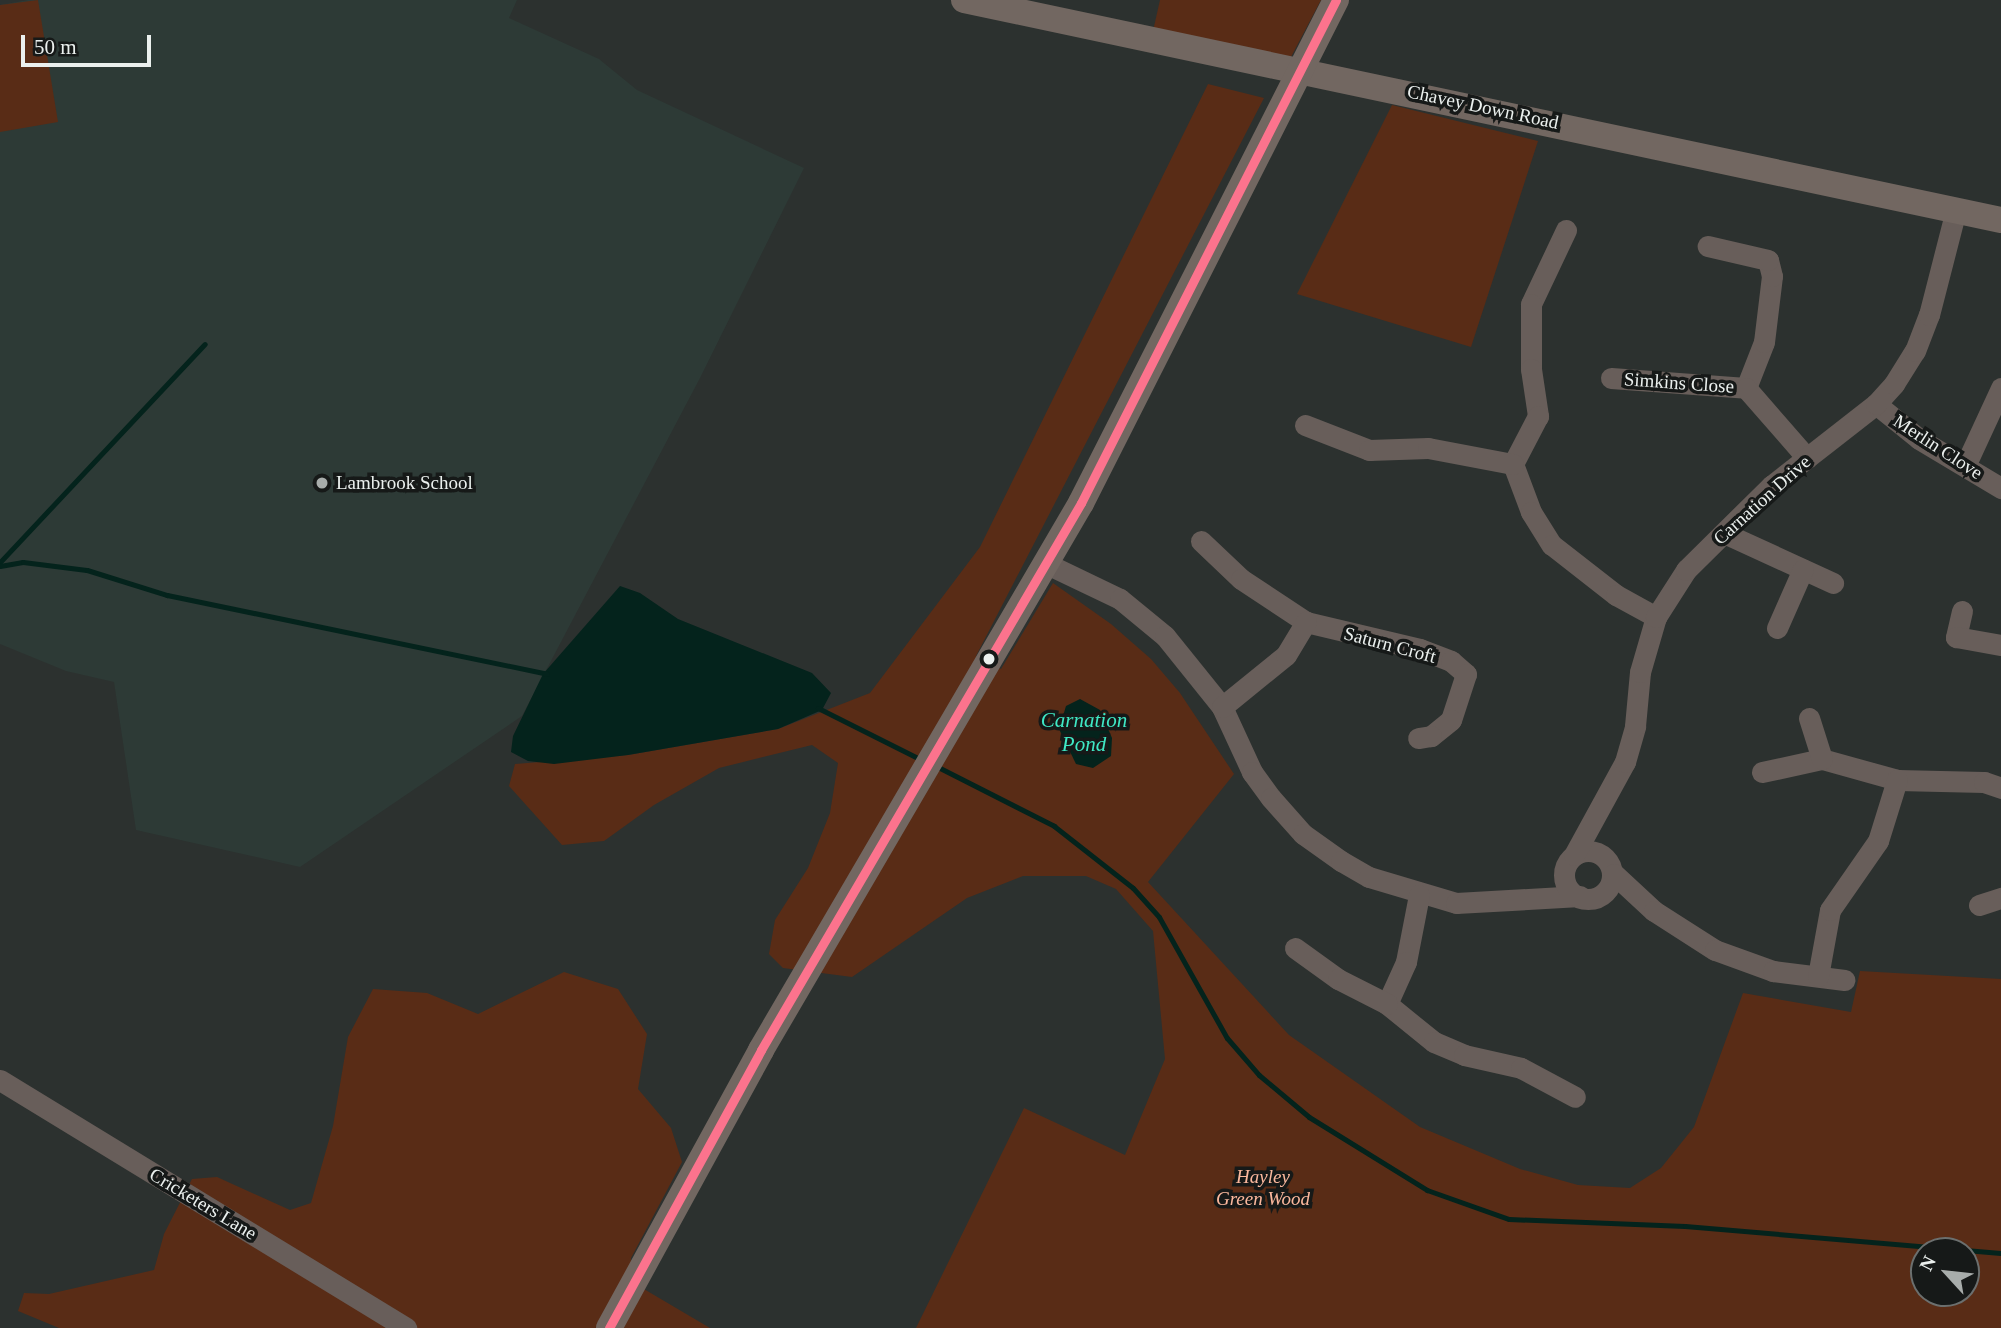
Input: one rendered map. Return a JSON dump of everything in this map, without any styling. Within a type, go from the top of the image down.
[{"type":"main road","name":"Chavey Down Road","points":[[964,0],[2001,220]]},
{"type":"main road","points":[[609,1328],[761,1049],[941,747],[1081,503],[1336,0]]},
{"type":"street","name":"Carnation Drive","points":[[1518,899],[1569,863],[1602,810],[1625,762],[1635,726],[1640,672],[1656,617],[1686,570],[1807,458],[1876,404],[1915,351],[1939,287],[1956,210]]},
{"type":"street","points":[[1566,230],[1531,304],[1531,369],[1538,416],[1513,464],[1531,512],[1552,545],[1616,596],[1656,617]]},
{"type":"street","name":"Simkins Close","points":[[1709,246],[1768,260],[1772,276],[1764,342],[1746,388]]},
{"type":"street","name":"Simkins Close","points":[[1611,378],[1746,388],[1807,458]]},
{"type":"street","points":[[1965,466],[2001,388]]},
{"type":"street","name":"Merlin Clove","points":[[1876,404],[1919,439],[2001,488]]},
{"type":"street","points":[[1305,425],[1369,450],[1428,448],[1513,464]]},
{"type":"street","points":[[1724,533],[1833,583]]},
{"type":"street","name":"Saturn Croft","points":[[1201,541],[1241,579],[1306,622],[1420,649],[1451,661],[1466,674],[1451,720],[1431,736],[1418,738]]},
{"type":"street","name":"Carnation Drive","points":[[1045,563],[1129,607],[1165,636],[1222,707],[1252,772],[1303,834],[1369,877],[1419,895],[1456,903],[1603,894]]},
{"type":"street","points":[[1777,628],[1803,569]]},
{"type":"street","points":[[1962,611],[1956,637],[2001,645]]},
{"type":"street","points":[[1222,707],[1286,655],[1306,622]]},
{"type":"street","points":[[1810,718],[1822,759]]},
{"type":"street","points":[[1762,772],[1822,759],[1897,780],[1984,782],[2001,788]]},
{"type":"street","points":[[1818,976],[1830,910],[1878,841],[1897,780]]},
{"type":"street","name":"Carnation Drive","points":[[1602,810],[1600,843],[1612,869]]},
{"type":"street","points":[[1580,896],[1568,888],[1569,863],[1594,852],[1654,911],[1715,950],[1773,971],[1844,980]]},
{"type":"street","points":[[1612,869],[1603,894],[1654,911]]},
{"type":"street","points":[[1387,1004],[1406,962],[1419,895]]},
{"type":"street","points":[[1979,905],[2001,898]]},
{"type":"street","points":[[1295,948],[1338,979],[1387,1004],[1434,1042],[1464,1055],[1521,1068],[1575,1097]]},
{"type":"street","name":"Cricketers Lane","points":[[0,1080],[406,1328]]},
{"type":"shaded area","name":"Lambrook School","points":[[28,0],[517,0],[509,18],[599,59],[637,90],[804,168],[700,378],[522,716],[300,867],[136,830],[114,682],[66,671],[0,644],[0,5]]},
{"type":"green space","points":[[38,0],[58,122],[0,132],[0,5]]},
{"type":"green space","points":[[1160,0],[1321,0],[1291,57],[1153,31]]},
{"type":"green space","name":"Hayley Green Wood","points":[[1208,84],[1264,98],[976,656],[1001,669],[1053,583],[1111,624],[1151,659],[1180,693],[1234,774],[1148,882],[1289,1035],[1420,1127],[1520,1169],[1578,1185],[1630,1188],[1661,1168],[1694,1127],[1743,993],[1851,1012],[1860,971],[2001,979],[2001,1328],[916,1328],[1024,1108],[1125,1155],[1165,1059],[1153,931],[1116,889],[1086,876],[1023,876],[967,898],[852,977],[783,968],[769,954],[775,920],[808,868],[830,813],[838,763],[812,745],[719,768],[654,805],[604,841],[562,845],[509,786],[515,764],[628,755],[778,729],[870,693],[980,547]]},
{"type":"green space","points":[[1392,105],[1538,141],[1471,347],[1297,294]]},
{"type":"green space","points":[[564,972],[618,989],[647,1034],[638,1089],[671,1128],[682,1162],[631,1258],[632,1282],[710,1328],[59,1328],[18,1311],[24,1293],[49,1294],[154,1270],[164,1234],[192,1179],[217,1177],[290,1210],[311,1203],[333,1126],[348,1037],[373,989],[427,993],[478,1014]]},
{"type":"water","points":[[620,586],[640,593],[678,619],[812,673],[831,693],[822,710],[778,729],[628,755],[554,764],[528,761],[511,752],[513,736],[543,674]]},
{"type":"water","name":"Carnation Pond","points":[[1080,699],[1100,710],[1112,738],[1111,756],[1093,768],[1076,764],[1059,729],[1066,706]]},
{"type":"waterway","points":[[0,562],[205,344]]},
{"type":"waterway","points":[[0,566],[23,562],[87,570],[167,595],[547,674]]},
{"type":"waterway","points":[[818,708],[922,760]]},
{"type":"waterway","points":[[934,765],[1054,826],[1133,888],[1159,917],[1227,1038],[1259,1075],[1309,1117],[1427,1190],[1509,1219],[1685,1226],[2001,1253]]},
{"type":"transit line","points":[[609,1328],[761,1050],[1081,503],[1336,0]]},
{"type":"place","name":"Lambrook School","points":[[322,483]]}]
